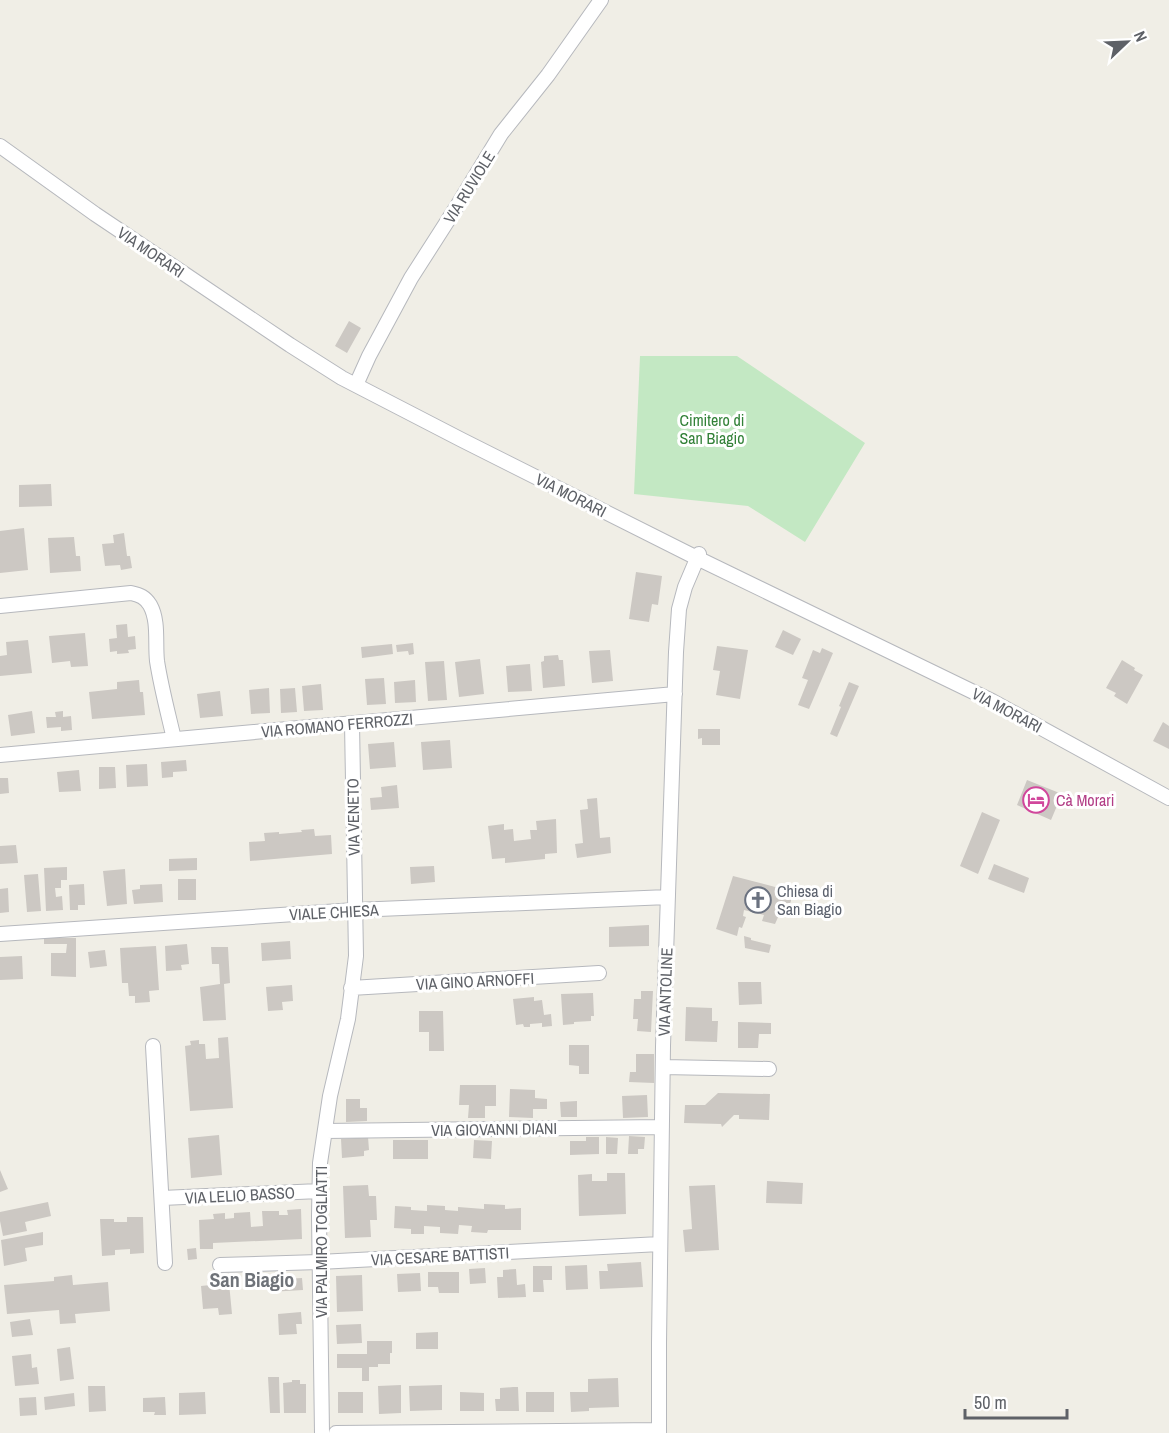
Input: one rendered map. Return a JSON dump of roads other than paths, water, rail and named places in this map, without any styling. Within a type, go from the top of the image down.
[{"type":"street","name":"VIA RUVIOLE","points":[[356,385],[411,278],[501,134],[548,75],[601,0]]},
{"type":"street","name":"VIA MORARI","points":[[0,146],[95,214],[290,345],[356,385],[462,440],[992,701],[1169,798]]},
{"type":"street","name":"VIA ANTOLINE","points":[[659,1432],[663,1067],[675,694],[679,609],[698,556]]},
{"type":"street","points":[[0,606],[131,593],[143,597],[151,607],[155,620],[157,659],[174,739]]},
{"type":"street","name":"VIA ROMANO FERROZZI","points":[[0,755],[675,694]]},
{"type":"street","name":"VIA VENETO","points":[[352,723],[355,910]]},
{"type":"street","name":"VIALE CHIESA","points":[[0,934],[355,910],[668,897]]},
{"type":"street","name":"VIA PALMIRO TOGLIATTI","points":[[322,1433],[320,1163],[330,1096],[348,1019],[356,956],[355,910]]},
{"type":"street","name":"VIA GINO ARNOFFI","points":[[351,988],[599,973]]},
{"type":"street","name":"VIA LELIO BASSO","points":[[153,1046],[165,1263]]},
{"type":"street","points":[[663,1067],[769,1069]]},
{"type":"street","name":"VIA GIOVANNI DIANI","points":[[325,1131],[662,1127]]},
{"type":"street","name":"VIA LELIO BASSO","points":[[162,1198],[319,1191]]},
{"type":"street","name":"VIA CESARE BATTISTI","points":[[220,1265],[660,1245]]},
{"type":"street","points":[[336,1433],[659,1432]]},
{"type":"place","name":"Cà Morari","points":[[1036,800]]},
{"type":"place","name":"Chiesa di San Biagio","points":[[758,900]]},
{"type":"district","name":"San Biagio","points":[[252,1279]]},
{"type":"park label","name":"Cimitero di San Biagio","points":[[712,429]]}]
